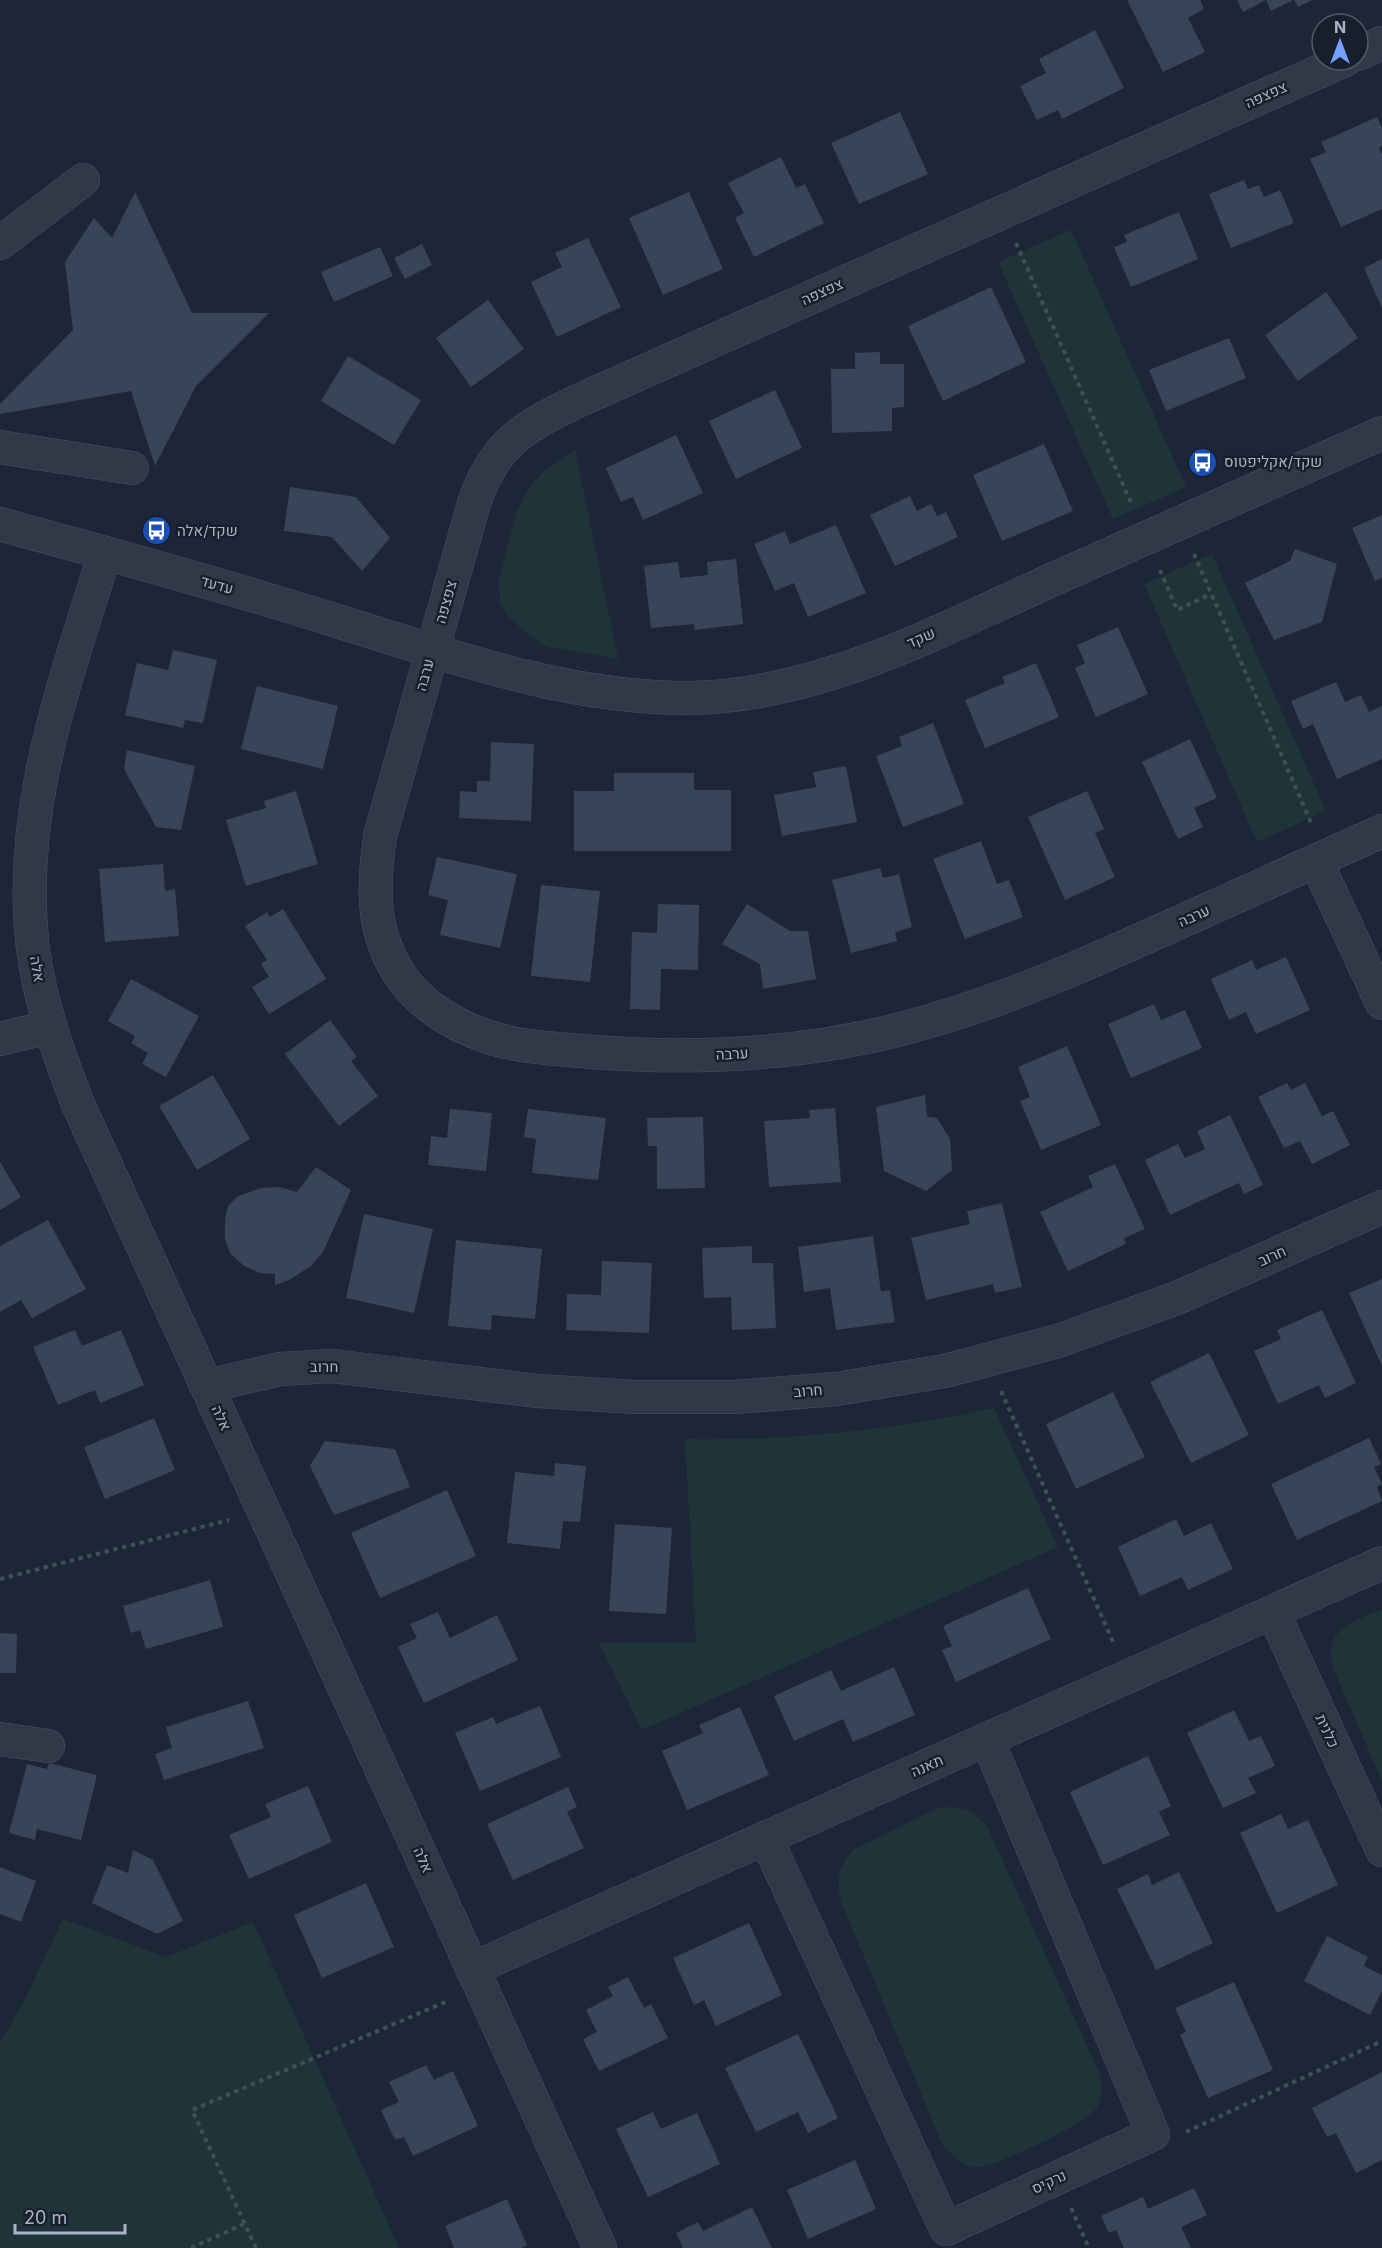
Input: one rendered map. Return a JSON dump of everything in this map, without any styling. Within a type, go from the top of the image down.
[{"type":"street","name":"צפצפה","points":[[432,650],[482,480],[491,464],[514,438],[543,418],[1318,72]]},
{"type":"street","points":[[0,243],[83,180]]},
{"type":"street","name":"שקד","points":[[432,650],[485,667],[561,685],[628,695],[689,698],[745,694],[797,683],[848,668],[889,652],[1382,433]]},
{"type":"street","points":[[0,447],[132,468]]},
{"type":"street","name":"עדעד","points":[[0,524],[309,612],[432,650]]},
{"type":"street","name":"אלה","points":[[105,553],[48,741],[36,796],[30,849],[29,900],[33,950],[50,1027],[77,1102],[600,2248]]},
{"type":"street","name":"ערבה","points":[[432,650],[380,836],[375,876],[376,913],[385,946],[401,976],[423,1001],[452,1022],[497,1039],[528,1046],[602,1053],[671,1056],[737,1054],[801,1049],[864,1038],[929,1022],[1067,973],[1382,831]]},
{"type":"street","points":[[1321,859],[1382,1003]]},
{"type":"street","points":[[0,1039],[50,1027]]},
{"type":"street","name":"חרוב","points":[[207,1386],[280,1369],[333,1366],[538,1391],[634,1397],[734,1397],[837,1389],[945,1371],[1058,1341],[1177,1298],[1382,1207]]},
{"type":"street","name":"תאנה","points":[[476,1978],[766,1838],[1382,1563]]},
{"type":"street","name":"כלנית","points":[[1273,1612],[1382,1850]]},
{"type":"street","points":[[987,1739],[1154,2134]]},
{"type":"street","points":[[0,1740],[48,1746]]},
{"type":"street","name":"נרקיס","points":[[766,1838],[946,2229],[1154,2134]]},
{"type":"path","points":[[1002,212],[1177,610],[1211,594]]},
{"type":"path","points":[[1180,523],[1321,859]]},
{"type":"path","points":[[987,1360],[1129,1676]]},
{"type":"path","points":[[0,1579],[264,1511]]},
{"type":"path","points":[[255,2248],[192,2110],[476,1978]]},
{"type":"path","points":[[1154,2134],[1178,2135],[1382,2041]]},
{"type":"path","points":[[1058,2178],[1089,2248]]},
{"type":"path","points":[[191,2248],[244,2224]]},
{"type":"green space","points":[[1071,230],[1186,487],[1113,519],[998,262]]},
{"type":"green space","points":[[575,450],[618,659],[547,647],[511,619],[500,604],[499,578],[517,511],[529,488],[544,471]]},
{"type":"green space","points":[[1212,554],[1326,811],[1257,842],[1144,584]]},
{"type":"green space","points":[[994,1408],[1058,1547],[642,1730],[599,1643],[696,1642],[685,1439],[763,1438],[840,1433],[956,1416]]},
{"type":"green space","points":[[1382,1609],[1382,1781],[1333,1668],[1331,1654],[1332,1643],[1342,1628]]},
{"type":"green space","points":[[940,1807],[971,1812],[987,1826],[1098,2070],[1101,2085],[1098,2105],[1087,2117],[1037,2145],[984,2166],[974,2167],[965,2164],[943,2146],[839,1893],[840,1874],[853,1850]]},
{"type":"green space","points":[[63,1919],[166,1957],[253,1922],[399,2248],[0,2248],[0,2042],[22,2005]]},
{"type":"building","points":[[1127,0],[1200,0],[1204,9],[1188,18],[1205,52],[1163,72]]},
{"type":"building","points":[[1237,0],[1266,0],[1243,12]]},
{"type":"building","points":[[1266,0],[1293,0],[1271,11]]},
{"type":"building","points":[[1294,0],[1312,0],[1298,7]]},
{"type":"building","points":[[1095,30],[1124,88],[1062,119],[1058,110],[1037,120],[1020,86],[1046,73],[1039,59]]},
{"type":"building","points":[[900,112],[928,174],[859,204],[831,143]]},
{"type":"building","points":[[1377,117],[1382,128],[1382,146],[1379,148],[1382,154],[1382,209],[1341,227],[1310,159],[1326,152],[1321,142]]},
{"type":"building","points":[[781,157],[796,188],[805,184],[824,223],[754,257],[735,218],[744,213],[728,183]]},
{"type":"building","points":[[1244,180],[1248,189],[1259,185],[1264,197],[1280,190],[1294,223],[1231,248],[1209,194]]},
{"type":"building","points":[[135,192],[192,313],[269,313],[196,386],[155,466],[131,391],[0,414],[0,404],[73,330],[65,262],[94,218],[112,238]]},
{"type":"building","points":[[689,192],[723,269],[663,295],[629,218]]},
{"type":"building","points":[[1179,212],[1198,259],[1131,287],[1114,247],[1127,242],[1124,235]]},
{"type":"building","points":[[588,238],[621,307],[557,337],[531,282],[562,267],[555,253]]},
{"type":"building","points":[[422,244],[432,265],[405,279],[394,258]]},
{"type":"building","points":[[380,247],[393,276],[334,302],[321,272]]},
{"type":"building","points":[[1382,259],[1382,308],[1364,268]]},
{"type":"building","points":[[991,287],[1026,362],[943,401],[908,326]]},
{"type":"building","points":[[1326,292],[1358,338],[1298,381],[1265,335]]},
{"type":"building","points":[[488,300],[524,349],[471,387],[436,338]]},
{"type":"building","points":[[1229,338],[1246,378],[1166,411],[1149,370]]},
{"type":"building","points":[[880,352],[880,364],[904,364],[904,407],[892,408],[892,431],[832,433],[831,369],[855,369],[855,353]]},
{"type":"building","points":[[348,356],[421,400],[394,445],[321,401]]},
{"type":"building","points":[[775,390],[802,448],[736,479],[709,421]]},
{"type":"building","points":[[676,435],[703,493],[643,520],[633,497],[621,502],[606,468]]},
{"type":"building","points":[[1044,444],[1073,511],[1002,541],[973,475]]},
{"type":"building","points":[[290,487],[356,497],[390,538],[362,571],[332,537],[284,531]]},
{"type":"building","points":[[910,496],[917,511],[931,504],[937,516],[946,512],[958,537],[895,566],[870,515]]},
{"type":"building","points":[[1382,515],[1382,578],[1375,581],[1352,528]]},
{"type":"building","points":[[836,525],[866,593],[808,617],[794,583],[775,591],[754,544],[785,531],[790,544]]},
{"type":"building","points":[[1295,549],[1337,564],[1322,622],[1274,640],[1245,583],[1290,561]]},
{"type":"building","points":[[736,559],[743,624],[695,630],[694,624],[651,628],[644,566],[678,562],[680,578],[708,575],[707,562]]},
{"type":"building","points":[[1118,627],[1148,694],[1096,717],[1075,668],[1085,663],[1077,645]]},
{"type":"building","points":[[173,650],[217,660],[203,723],[185,720],[183,728],[125,715],[137,663],[168,670]]},
{"type":"building","points":[[1036,663],[1059,717],[985,748],[965,700],[1005,683],[1002,677]]},
{"type":"building","points":[[1336,682],[1345,702],[1361,695],[1369,712],[1382,706],[1382,759],[1337,779],[1313,724],[1303,729],[1291,701]]},
{"type":"building","points":[[257,686],[338,706],[323,769],[241,749]]},
{"type":"building","points":[[933,723],[964,804],[903,827],[876,756],[902,746],[899,737]]},
{"type":"building","points":[[1190,739],[1217,798],[1194,808],[1203,827],[1178,839],[1142,762]]},
{"type":"building","points":[[491,742],[534,744],[531,821],[459,818],[460,791],[477,792],[477,781],[490,781]]},
{"type":"building","points":[[127,750],[195,766],[181,830],[156,827],[124,769]]},
{"type":"building","points":[[846,766],[857,822],[782,836],[774,795],[816,787],[813,772]]},
{"type":"building","points":[[614,773],[694,773],[694,790],[731,790],[731,851],[574,851],[574,791],[614,791]]},
{"type":"building","points":[[296,791],[318,864],[246,886],[226,820],[266,808],[264,801]]},
{"type":"building","points":[[1087,791],[1104,829],[1095,833],[1115,877],[1065,900],[1028,817]]},
{"type":"building","points":[[981,841],[997,884],[1009,880],[1023,917],[965,939],[933,859]]},
{"type":"building","points":[[437,857],[517,874],[500,948],[440,935],[448,900],[428,895]]},
{"type":"building","points":[[163,864],[165,891],[175,889],[179,936],[105,942],[99,869]]},
{"type":"building","points":[[880,868],[883,878],[899,874],[912,927],[895,932],[897,941],[851,953],[832,880]]},
{"type":"building","points":[[541,885],[600,891],[590,982],[531,976]]},
{"type":"building","points":[[658,904],[699,905],[698,970],[661,969],[660,1010],[630,1009],[632,932],[657,933]]},
{"type":"building","points":[[747,904],[790,931],[808,931],[816,979],[763,989],[760,964],[722,944]]},
{"type":"building","points":[[283,909],[326,979],[269,1014],[252,987],[269,977],[261,964],[267,960],[245,926],[267,912],[270,917]]},
{"type":"building","points":[[1286,957],[1310,1010],[1256,1034],[1246,1012],[1229,1020],[1211,979],[1252,960],[1256,970]]},
{"type":"building","points":[[131,979],[199,1016],[166,1077],[142,1064],[148,1053],[131,1043],[135,1036],[108,1021]]},
{"type":"building","points":[[1154,1004],[1161,1020],[1185,1010],[1202,1048],[1131,1078],[1108,1024]]},
{"type":"building","points":[[330,1020],[357,1057],[351,1061],[378,1096],[339,1126],[285,1054]]},
{"type":"building","points":[[1067,1046],[1101,1125],[1041,1150],[1020,1101],[1030,1097],[1018,1067]]},
{"type":"building","points":[[213,1075],[250,1139],[197,1170],[159,1106]]},
{"type":"building","points":[[1287,1083],[1291,1090],[1305,1083],[1322,1116],[1333,1111],[1350,1145],[1312,1164],[1300,1141],[1284,1148],[1258,1097]]},
{"type":"building","points":[[925,1095],[927,1117],[937,1118],[950,1139],[952,1170],[926,1191],[884,1171],[876,1107]]},
{"type":"building","points":[[835,1108],[841,1182],[769,1187],[764,1121],[810,1118],[809,1110]]},
{"type":"building","points":[[450,1109],[492,1113],[486,1171],[428,1165],[431,1136],[447,1138]]},
{"type":"building","points":[[528,1109],[606,1118],[598,1180],[532,1173],[536,1139],[524,1137]]},
{"type":"building","points":[[1230,1115],[1263,1185],[1244,1194],[1239,1183],[1170,1215],[1145,1160],[1178,1144],[1185,1158],[1205,1149],[1197,1131]]},
{"type":"building","points":[[703,1117],[705,1188],[657,1189],[657,1146],[648,1146],[647,1118]]},
{"type":"building","points":[[0,1162],[21,1197],[0,1210]]},
{"type":"building","points":[[1115,1164],[1145,1229],[1124,1238],[1126,1244],[1068,1271],[1040,1212],[1093,1187],[1088,1176]]},
{"type":"building","points":[[316,1167],[351,1190],[323,1252],[311,1266],[289,1280],[275,1285],[275,1274],[260,1273],[244,1266],[230,1253],[225,1239],[225,1219],[228,1206],[238,1196],[261,1188],[279,1187],[297,1192]]},
{"type":"building","points":[[1002,1203],[1022,1287],[995,1293],[993,1284],[926,1300],[911,1238],[970,1224],[967,1211]]},
{"type":"building","points":[[364,1214],[433,1229],[414,1313],[346,1298]]},
{"type":"building","points":[[48,1220],[86,1289],[32,1318],[21,1300],[0,1312],[0,1246]]},
{"type":"building","points":[[873,1236],[881,1291],[890,1290],[895,1322],[836,1330],[830,1288],[804,1292],[798,1247]]},
{"type":"building","points":[[456,1240],[542,1249],[535,1319],[492,1315],[491,1330],[448,1326]]},
{"type":"building","points":[[752,1246],[752,1263],[773,1263],[776,1328],[732,1330],[731,1297],[704,1298],[702,1248]]},
{"type":"building","points":[[602,1261],[652,1263],[649,1333],[566,1330],[567,1294],[601,1295]]},
{"type":"building","points":[[1382,1279],[1382,1366],[1349,1293]]},
{"type":"building","points":[[1322,1310],[1356,1383],[1325,1398],[1319,1385],[1278,1404],[1254,1351],[1281,1339],[1277,1330]]},
{"type":"building","points":[[75,1330],[82,1346],[121,1330],[144,1385],[100,1403],[95,1390],[58,1405],[33,1347]]},
{"type":"building","points":[[1209,1353],[1249,1435],[1191,1463],[1150,1382]]},
{"type":"building","points":[[1113,1392],[1145,1457],[1076,1489],[1046,1424]]},
{"type":"building","points":[[154,1418],[175,1470],[105,1499],[84,1447]]},
{"type":"building","points":[[1369,1438],[1381,1464],[1374,1467],[1382,1484],[1377,1487],[1382,1501],[1297,1540],[1271,1484]]},
{"type":"building","points":[[325,1441],[395,1449],[410,1487],[334,1515],[310,1466]]},
{"type":"building","points":[[555,1463],[586,1466],[580,1522],[563,1521],[560,1549],[507,1543],[515,1472],[554,1476]]},
{"type":"building","points":[[447,1490],[476,1556],[380,1598],[351,1533]]},
{"type":"building","points":[[1176,1519],[1184,1536],[1211,1523],[1233,1569],[1188,1590],[1182,1577],[1140,1596],[1118,1547]]},
{"type":"building","points":[[615,1524],[672,1528],[666,1614],[609,1611]]},
{"type":"building","points":[[210,1580],[223,1627],[146,1649],[140,1630],[131,1633],[123,1606]]},
{"type":"building","points":[[1028,1588],[1051,1639],[956,1682],[942,1650],[952,1646],[943,1626]]},
{"type":"building","points":[[438,1612],[450,1638],[497,1615],[518,1660],[424,1703],[398,1647],[417,1638],[410,1624]]},
{"type":"building","points":[[0,1633],[17,1634],[16,1673],[0,1673]]},
{"type":"building","points":[[894,1667],[915,1715],[853,1742],[843,1719],[794,1741],[774,1696],[831,1670],[841,1691]]},
{"type":"building","points":[[248,1701],[264,1748],[164,1780],[155,1754],[172,1748],[166,1727]]},
{"type":"building","points":[[540,1706],[561,1757],[480,1791],[455,1733],[493,1717],[496,1724]]},
{"type":"building","points":[[740,1707],[769,1775],[687,1810],[662,1751],[703,1733],[699,1725]]},
{"type":"building","points":[[1234,1710],[1249,1741],[1261,1736],[1275,1766],[1248,1778],[1256,1793],[1223,1808],[1187,1733]]},
{"type":"building","points":[[1148,1756],[1171,1806],[1159,1812],[1170,1835],[1103,1865],[1070,1792]]},
{"type":"building","points":[[49,1763],[97,1775],[81,1840],[37,1829],[35,1840],[9,1833],[27,1764],[47,1769]]},
{"type":"building","points":[[308,1786],[332,1842],[249,1879],[229,1835],[271,1817],[265,1804]]},
{"type":"building","points":[[568,1787],[577,1807],[567,1812],[584,1848],[513,1880],[487,1824]]},
{"type":"building","points":[[1281,1814],[1288,1829],[1308,1820],[1338,1885],[1277,1913],[1240,1833]]},
{"type":"building","points":[[133,1850],[153,1860],[183,1921],[157,1934],[92,1903],[107,1865],[128,1873]]},
{"type":"building","points":[[0,1867],[36,1881],[21,1922],[0,1914]]},
{"type":"building","points":[[1179,1872],[1213,1943],[1156,1970],[1117,1889],[1148,1874],[1152,1885]]},
{"type":"building","points":[[366,1883],[394,1947],[322,1978],[294,1915]]},
{"type":"building","points":[[749,1923],[782,1995],[716,2026],[704,2000],[694,2005],[673,1958]]},
{"type":"building","points":[[1327,1936],[1368,1957],[1364,1966],[1382,1975],[1382,1991],[1370,2015],[1304,1981]]},
{"type":"building","points":[[628,1977],[644,2008],[651,2004],[668,2038],[599,2071],[583,2039],[597,2032],[586,2010],[613,1996],[608,1987]]},
{"type":"building","points":[[1234,1982],[1273,2070],[1208,2098],[1180,2035],[1186,2032],[1175,2008]]},
{"type":"building","points":[[798,2034],[838,2118],[808,2133],[798,2112],[756,2132],[725,2068]]},
{"type":"building","points":[[426,2065],[434,2080],[453,2071],[478,2126],[413,2156],[404,2137],[395,2140],[381,2110],[399,2102],[389,2082]]},
{"type":"building","points":[[1382,2072],[1382,2160],[1356,2173],[1336,2133],[1327,2137],[1312,2108]]},
{"type":"building","points":[[653,2112],[661,2129],[697,2113],[720,2164],[648,2197],[616,2129]]},
{"type":"building","points":[[855,2160],[876,2209],[808,2239],[787,2190]]},
{"type":"building","points":[[1194,2188],[1207,2215],[1181,2227],[1191,2248],[1124,2248],[1116,2230],[1109,2233],[1101,2216],[1143,2197],[1148,2209]]},
{"type":"building","points":[[507,2199],[527,2245],[521,2248],[454,2248],[445,2226]]},
{"type":"building","points":[[752,2207],[772,2248],[683,2248],[676,2233],[698,2222],[703,2231]]},
{"type":"place","name":"שקד/אקליפטוס","points":[[1203,462]]},
{"type":"place","name":"שקד/אלה","points":[[156,531]]}]
